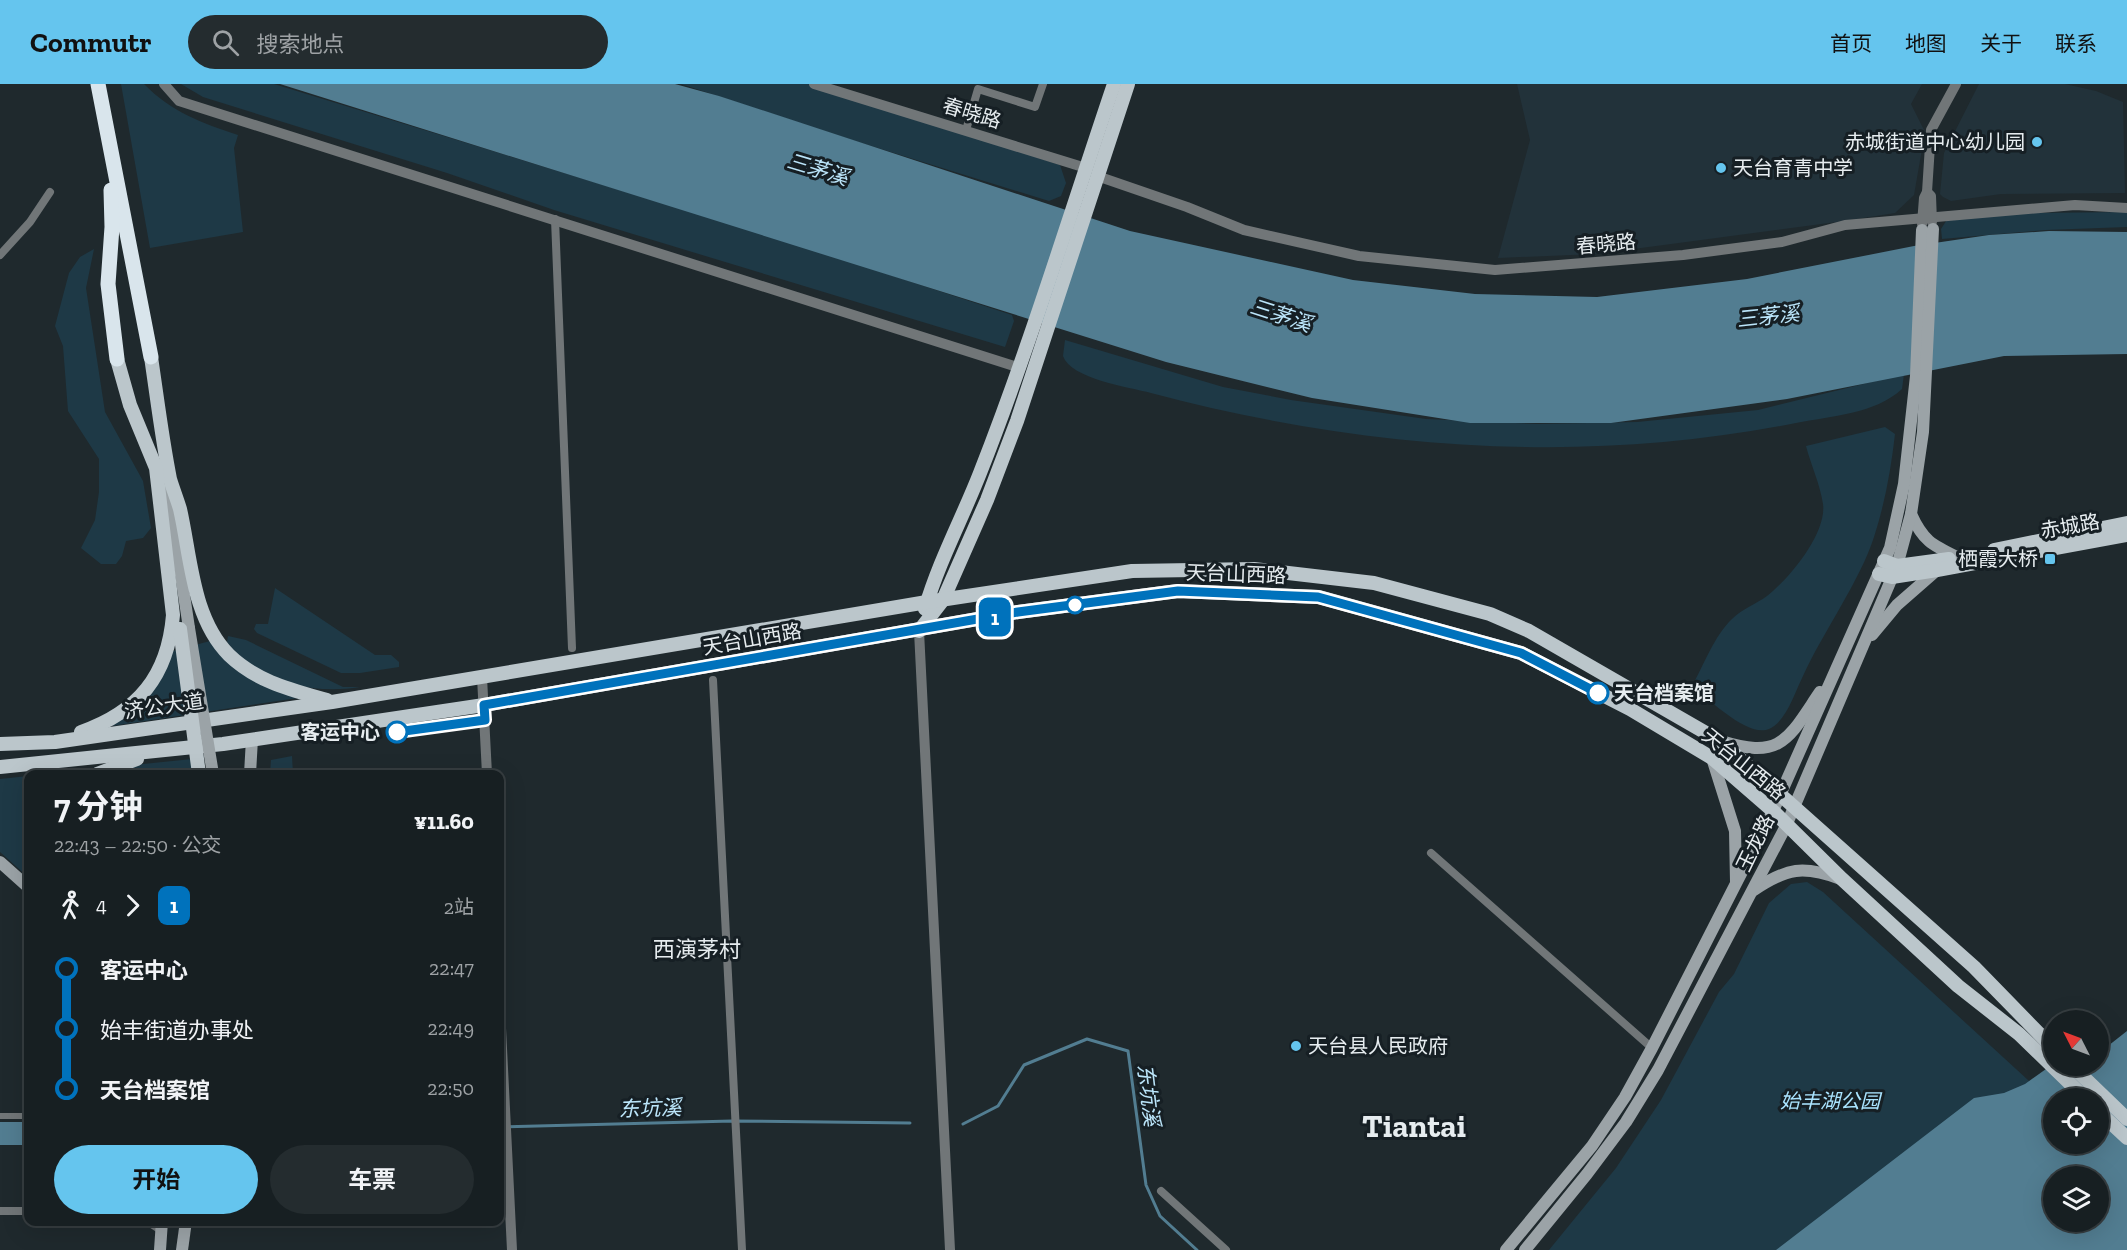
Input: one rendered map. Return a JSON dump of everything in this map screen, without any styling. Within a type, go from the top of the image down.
[{"type":"highway","points":[[92,84],[151,357]]},
{"type":"highway","points":[[98,84],[113,181],[108,284],[117,359]]},
{"type":"main road","points":[[918,631],[943,600],[987,500],[1017,421],[1037,336],[1082,202],[1113,84]]},
{"type":"main road","points":[[1091,172],[1128,84]]},
{"type":"main road","points":[[1921,374],[1927,224]]},
{"type":"main road","points":[[918,631],[943,556],[980,474],[1017,367],[1037,336]]},
{"type":"main road","points":[[151,357],[165,482],[173,615],[180,630],[212,770]]},
{"type":"main road","points":[[117,359],[130,405],[156,468],[180,508],[194,584],[214,633],[229,654],[253,674],[283,688],[332,702]]},
{"type":"main road","name":"玉龙路","points":[[1506,1250],[1592,1146],[1625,1097],[1736,888],[1839,664],[1888,569],[1911,514],[1923,432],[1921,374]]},
{"type":"main road","name":"玉龙路","points":[[1525,1250],[1556,1215],[1626,1122],[1658,1070],[1786,826],[1865,642],[1888,569],[1890,548],[1905,484],[1921,374]]},
{"type":"main road","points":[[165,482],[166,512],[198,770]]},
{"type":"main road","points":[[1911,514],[1921,535],[1959,558]]},
{"type":"main road","name":"赤城路","points":[[1888,569],[1959,558],[2127,523]]},
{"type":"main road","name":"赤城路","points":[[1888,569],[1937,570],[2127,535]]},
{"type":"main road","name":"天台山西路","points":[[332,702],[927,602],[1121,573],[1254,569],[1374,583],[1490,614],[1578,658],[1720,741],[1974,966],[2023,1029]]},
{"type":"main road","points":[[1865,642],[1897,605],[1937,570]]},
{"type":"main road","points":[[1121,573],[1124,599]]},
{"type":"main road","points":[[1318,597],[1323,577]]},
{"type":"main road","name":"天台山西路","points":[[252,739],[484,705],[1018,612],[1178,591],[1318,597],[1521,653],[1630,709],[1712,758],[1773,811],[1842,879],[1958,986],[2023,1029]]},
{"type":"main road","points":[[56,742],[103,724],[128,709],[150,688],[180,630]]},
{"type":"main road","points":[[1720,741],[1749,750],[1770,748],[1786,739],[1839,664]]},
{"type":"main road","name":"济公大道","points":[[0,744],[56,742],[332,702]]},
{"type":"main road","points":[[0,767],[161,751],[252,739],[250,770]]},
{"type":"main road","points":[[108,770],[161,751]]},
{"type":"main road","points":[[1712,758],[1735,831],[1736,888]]},
{"type":"main road","points":[[0,862],[24,883]]},
{"type":"main road","points":[[1753,891],[1791,870],[1827,874],[1842,879]]},
{"type":"main road","points":[[2023,1029],[2043,1042]]},
{"type":"main road","points":[[2023,1029],[2076,1088]]},
{"type":"main road","points":[[2082,1076],[2127,1119]]},
{"type":"main road","points":[[2109,1121],[2127,1138]]},
{"type":"main road","points":[[160,1250],[162,1226]]},
{"type":"main road","points":[[182,1250],[184,1226]]},
{"type":"street","points":[[164,84],[179,101],[1017,367]]},
{"type":"street","name":"春晓路","points":[[814,84],[966,130],[1091,172],[1244,230],[1359,256],[1467,268],[1496,270],[1683,255],[1782,242],[1845,225],[1927,224],[2074,205],[2127,208]]},
{"type":"street","points":[[966,130],[978,88],[1035,107],[1043,84]]},
{"type":"street","points":[[1927,224],[1931,196],[1927,192],[1931,130],[1956,84]]},
{"type":"street","points":[[0,255],[30,222],[50,192]]},
{"type":"street","points":[[555,219],[572,648]]},
{"type":"street","points":[[918,631],[950,1250]]},
{"type":"street","points":[[482,677],[488,770]]},
{"type":"street","points":[[713,680],[742,1250]]},
{"type":"street","points":[[1431,853],[1652,1048]]},
{"type":"street","points":[[504,1111],[512,1250]]},
{"type":"street","points":[[0,1116],[24,1116]]},
{"type":"street","points":[[1161,1191],[1226,1250]]},
{"type":"street","points":[[0,1211],[24,1211]]},
{"type":"shaded area","name":"天台育青中学","points":[[1517,84],[1922,84],[1911,104],[1925,132],[1914,195],[1895,213],[1844,221],[1596,254],[1498,258],[1530,140]]},
{"type":"shaded area","name":"赤城街道中心幼儿园","points":[[1979,84],[2065,84],[2096,91],[2123,102],[2125,193],[2001,194],[1951,201],[1943,197],[1940,194],[1944,153]]},
{"type":"green space","points":[[121,84],[144,84],[176,109],[238,135],[234,148],[243,232],[150,248]]},
{"type":"green space","points":[[181,84],[274,84],[799,245],[1012,315],[1014,321],[1005,347],[554,210],[447,173],[203,97]]},
{"type":"green space","points":[[681,84],[809,84],[1060,165],[1066,183],[1061,196],[1049,201]]},
{"type":"green space","points":[[2127,212],[2127,227],[2046,230],[1942,239],[1941,229],[1948,218],[2023,213]]},
{"type":"green space","points":[[94,249],[86,288],[105,412],[143,481],[151,528],[143,538],[126,541],[122,556],[116,564],[101,564],[81,548],[95,520],[99,492],[99,459],[68,411],[63,346],[55,326],[69,273],[80,257]]},
{"type":"green space","points":[[1065,340],[1223,387],[1291,400],[1426,419],[1538,424],[1637,422],[1758,410],[1904,374],[1902,389],[1891,397],[1866,409],[1838,416],[1715,436],[1634,444],[1553,447],[1472,445],[1391,438],[1311,427],[1230,412],[1116,385],[1077,371],[1068,364],[1063,356]]},
{"type":"green space","points":[[1885,427],[1895,434],[1887,486],[1868,554],[1811,659],[1785,713],[1769,729],[1750,728],[1729,716],[1692,686],[1726,626],[1740,612],[1763,599],[1786,579],[1813,541],[1823,516],[1823,504],[1806,446]]},
{"type":"green space","points":[[275,588],[375,655],[391,655],[399,662],[399,667],[360,673],[341,673],[257,633],[254,629],[256,624],[268,624]]},
{"type":"green space","points":[[228,636],[246,640],[343,687],[360,687],[323,689],[305,687],[270,676],[239,656],[227,642]]},
{"type":"green space","points":[[210,641],[298,698],[112,726],[149,693],[162,674],[173,651]]},
{"type":"green space","points":[[292,756],[293,770],[270,770],[271,760]]},
{"type":"green space","points":[[202,758],[204,770],[84,770]]},
{"type":"green space","points":[[24,776],[24,873],[0,852],[0,779]]},
{"type":"green space","name":"始丰湖公园","points":[[1807,882],[1823,892],[2043,1094],[2043,1154],[2100,1154],[2103,1166],[2043,1166],[2043,1232],[2109,1232],[2109,1186],[2127,1250],[1549,1250],[1616,1168],[1661,1100],[1719,992],[1734,974],[1769,903],[1791,884]]},
{"type":"water","name":"三茅溪","points":[[280,84],[675,84],[719,96],[1130,231],[1353,280],[1475,294],[1597,297],[1747,279],[1914,246],[1989,235],[2049,231],[2127,232],[2127,354],[2004,356],[1787,399],[1611,423],[1470,423],[1312,398],[1166,362]]},
{"type":"water","points":[[2127,1031],[2127,1250],[1776,1250],[1974,1098],[2004,1093],[2025,1084],[2043,1071],[2043,1076],[2109,1076],[2109,1045]]},
{"type":"water","points":[[0,1122],[24,1122],[24,1145],[0,1145]]},
{"type":"waterway","name":"东坑溪","points":[[963,1124],[998,1106],[1024,1065],[1087,1039],[1128,1051],[1146,1185],[1160,1216],[1197,1250]]},
{"type":"waterway","name":"东坑溪","points":[[504,1127],[732,1121],[910,1123]]},
{"type":"bus line","name":"1","points":[[397,732],[485,720],[484,705],[1018,612],[1178,591],[1318,597],[1521,653],[1598,693]]},
{"type":"place","name":"赤城街道中心幼儿园","points":[[2037,142]]},
{"type":"place","name":"天台育青中学","points":[[1721,168]]},
{"type":"place","name":"栖霞大桥","points":[[2050,559]]},
{"type":"place","name":"天台档案馆","points":[[1598,693]]},
{"type":"place","name":"客运中心","points":[[397,732]]},
{"type":"place","name":"天台县人民政府","points":[[1296,1046]]},
{"type":"district","name":"西演茅村","points":[[697,949]]},
{"type":"district","name":"Tiantai","points":[[1414,1126]]}]
